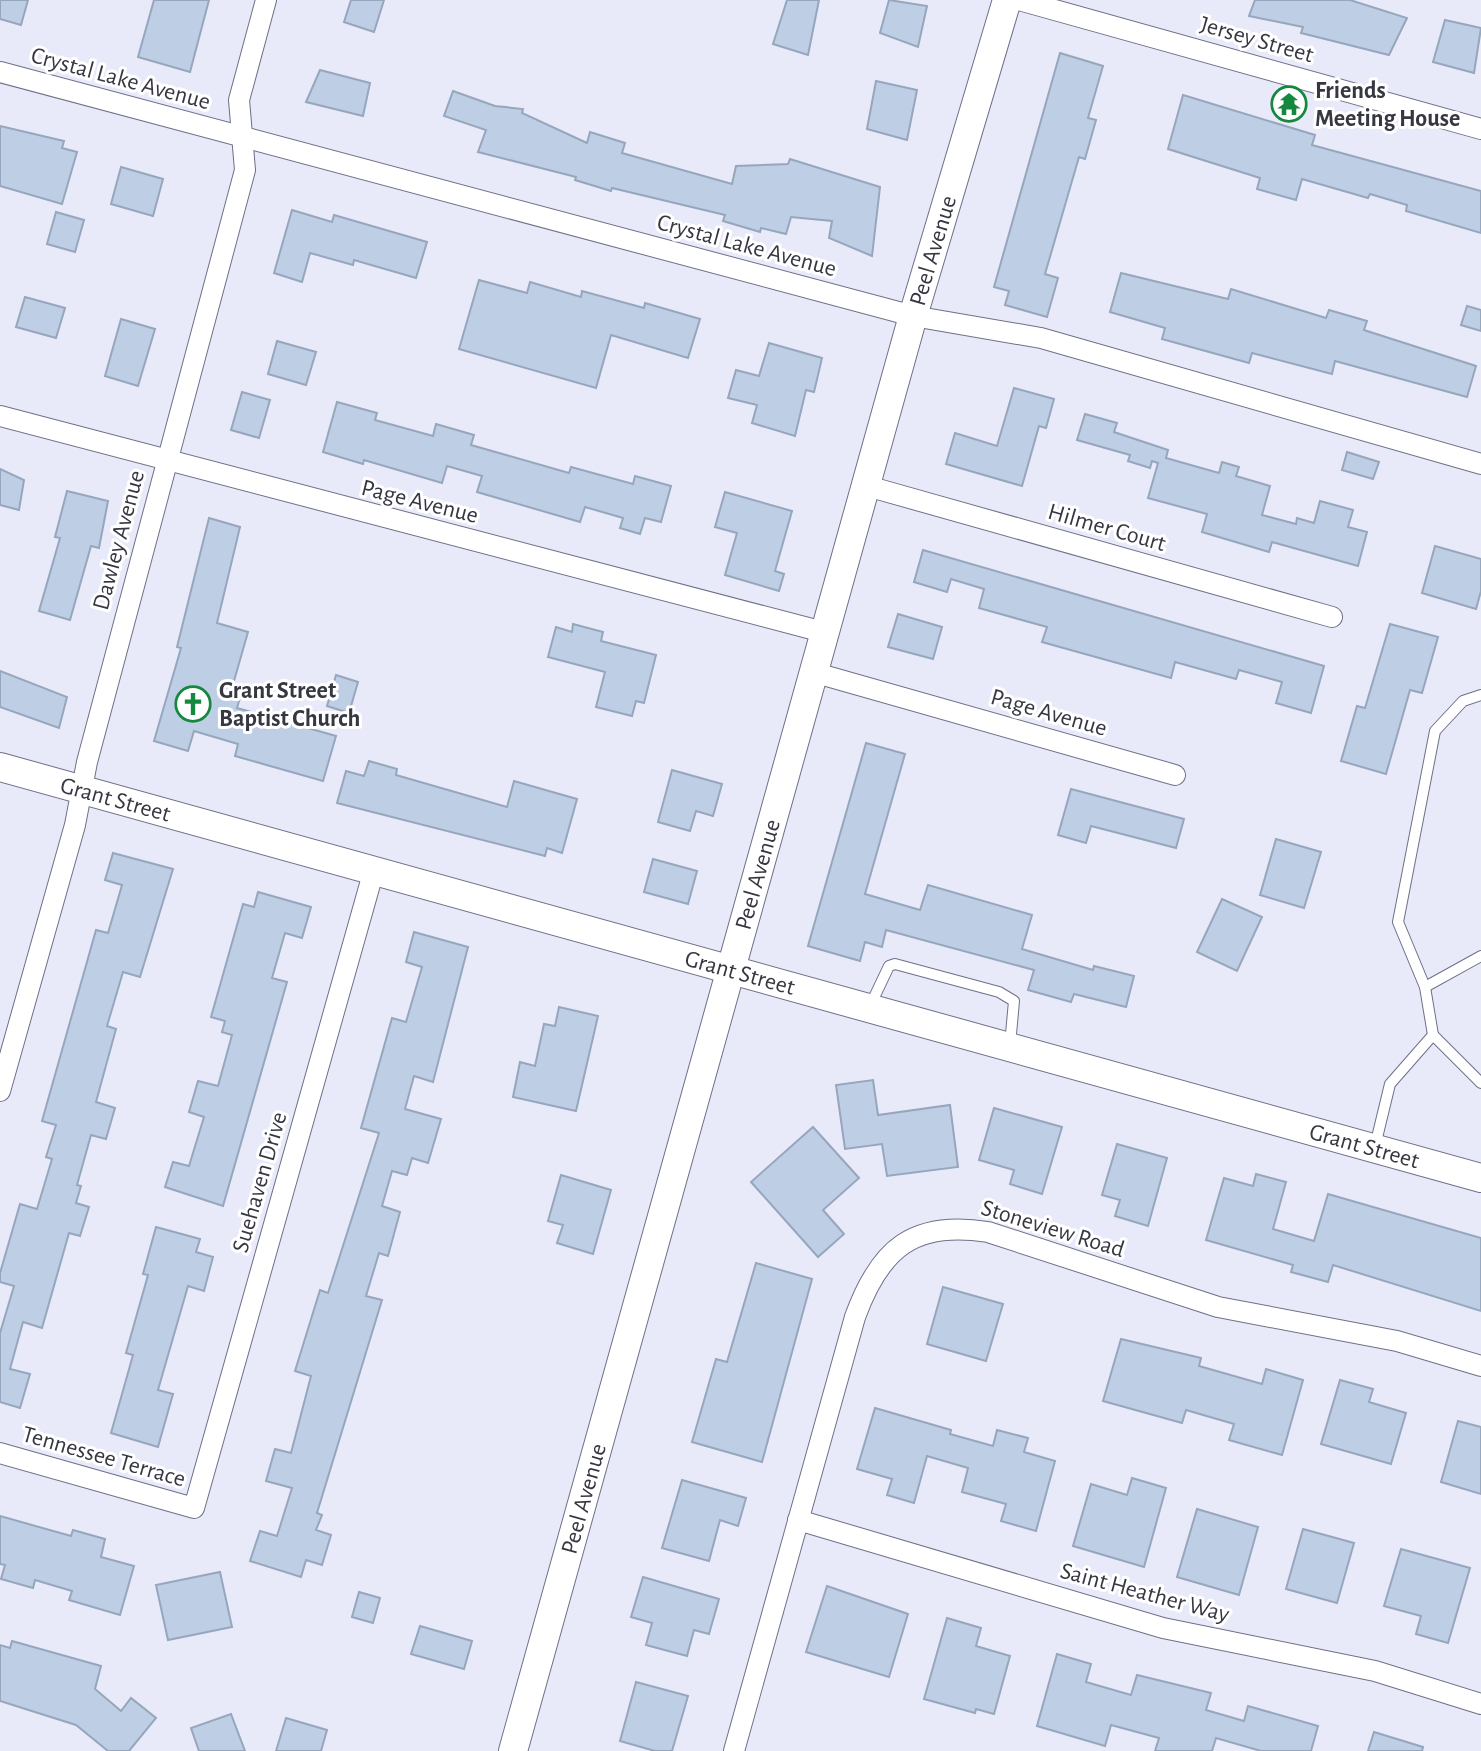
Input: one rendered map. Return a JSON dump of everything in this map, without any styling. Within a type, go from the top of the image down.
[{"type":"street","name":"Dawley Avenue","points":[[0,1091],[245,170],[239,100],[266,0]]},
{"type":"street","name":"Peel Avenue","points":[[513,1751],[816,673],[913,316],[1007,0]]},
{"type":"street","name":"Jersey Street","points":[[1019,0],[1481,129]]},
{"type":"street","name":"Crystal Lake Avenue","points":[[0,72],[913,316],[1041,338],[1481,464]]},
{"type":"street","name":"Page Avenue","points":[[0,416],[827,633]]},
{"type":"street","name":"Hilmer Court","points":[[867,486],[1332,617]]},
{"type":"street","name":"Page Avenue","points":[[816,673],[1175,775]]},
{"type":"street","name":"Grant Street","points":[[0,767],[1481,1178]]},
{"type":"street","name":"Suehaven Drive","points":[[194,1508],[374,870]]},
{"type":"street","name":"Stoneview Road","points":[[734,1751],[866,1288],[880,1264],[901,1244],[926,1231],[958,1227],[988,1232],[1218,1307],[1397,1341],[1481,1366]]},
{"type":"street","name":"Tennessee Terrace","points":[[0,1453],[194,1508]]},
{"type":"street","name":"Saint Heather Way","points":[[798,1520],[1163,1628],[1375,1671],[1481,1704]]},
{"type":"lane","points":[[1481,695],[1463,701],[1435,731],[1398,922],[1425,987],[1433,1035],[1481,1083]]},
{"type":"lane","points":[[1425,987],[1481,956]]},
{"type":"lane","points":[[869,1008],[889,966],[895,964],[999,992],[1014,1001],[1010,1047]]},
{"type":"lane","points":[[1374,1149],[1390,1084],[1433,1035]]},
{"type":"building","points":[[0,0],[28,0],[21,25],[0,19]]},
{"type":"building","points":[[154,0],[209,0],[190,72],[138,57]]},
{"type":"building","points":[[351,0],[384,0],[374,32],[344,22]]},
{"type":"building","points":[[787,0],[819,0],[808,55],[773,44]]},
{"type":"building","points":[[889,0],[927,6],[918,47],[880,33]]},
{"type":"building","points":[[1255,0],[1350,0],[1407,18],[1389,55],[1301,33],[1303,27],[1249,16]]},
{"type":"building","points":[[1445,20],[1481,28],[1474,73],[1433,62]]},
{"type":"building","points":[[1060,53],[1103,66],[1088,118],[1096,120],[1085,159],[1079,157],[1045,274],[1058,278],[1047,317],[1005,305],[1009,291],[994,287]]},
{"type":"building","points":[[320,70],[370,83],[363,116],[306,102]]},
{"type":"building","points":[[876,81],[917,90],[907,140],[867,129]]},
{"type":"building","points":[[453,91],[495,106],[523,109],[522,113],[587,143],[590,132],[625,143],[622,153],[732,184],[736,166],[788,164],[790,159],[880,187],[872,256],[829,238],[832,221],[791,217],[786,234],[761,228],[760,232],[723,221],[725,215],[612,188],[611,191],[575,180],[576,177],[478,152],[486,130],[444,116]]},
{"type":"building","points":[[1183,95],[1315,135],[1312,145],[1481,191],[1481,233],[1406,211],[1407,205],[1370,194],[1368,198],[1302,179],[1296,200],[1257,189],[1260,178],[1168,149]]},
{"type":"building","points":[[0,126],[64,141],[62,148],[77,152],[62,204],[0,186]]},
{"type":"building","points":[[121,167],[163,179],[153,216],[111,204]]},
{"type":"building","points":[[292,210],[332,222],[334,215],[427,242],[416,278],[354,260],[353,265],[310,253],[302,282],[274,273]]},
{"type":"building","points":[[56,212],[84,220],[75,252],[47,244]]},
{"type":"building","points":[[1121,273],[1228,299],[1231,289],[1326,318],[1329,310],[1367,321],[1364,330],[1476,366],[1467,397],[1335,361],[1332,374],[1252,353],[1249,363],[1162,339],[1165,328],[1110,312]]},
{"type":"building","points":[[479,280],[527,293],[530,282],[581,297],[582,291],[644,308],[645,303],[700,319],[688,358],[611,335],[596,388],[459,349]]},
{"type":"building","points":[[25,297],[65,308],[56,338],[16,327]]},
{"type":"building","points":[[1467,306],[1481,310],[1481,331],[1461,325]]},
{"type":"building","points":[[121,319],[155,329],[138,386],[105,376]]},
{"type":"building","points":[[277,341],[316,352],[306,385],[268,374]]},
{"type":"building","points":[[769,343],[822,358],[814,392],[806,390],[795,436],[752,423],[757,405],[728,398],[736,370],[759,376]]},
{"type":"building","points":[[1014,388],[1054,399],[1046,428],[1039,426],[1022,486],[946,464],[955,433],[997,446]]},
{"type":"building","points":[[242,392],[270,400],[259,438],[231,430]]},
{"type":"building","points":[[337,402],[377,413],[375,420],[433,436],[436,424],[474,435],[471,445],[569,473],[571,467],[633,484],[635,476],[671,486],[661,522],[645,518],[640,534],[620,528],[623,518],[585,507],[580,522],[477,492],[482,476],[447,466],[442,483],[364,460],[363,464],[323,452]]},
{"type":"building","points":[[1085,414],[1117,423],[1114,432],[1168,450],[1166,458],[1219,473],[1222,462],[1239,467],[1236,476],[1270,486],[1262,515],[1296,524],[1297,518],[1314,523],[1320,501],[1353,510],[1348,527],[1367,532],[1358,566],[1272,542],[1269,552],[1202,532],[1207,514],[1148,498],[1158,463],[1152,461],[1150,468],[1128,461],[1130,455],[1077,440]]},
{"type":"building","points":[[1347,452],[1379,462],[1373,479],[1342,470]]},
{"type":"building","points":[[0,469],[24,480],[19,510],[0,505]]},
{"type":"building","points":[[67,491],[108,501],[99,548],[91,546],[70,620],[39,611],[60,538],[55,537]]},
{"type":"building","points":[[725,492],[792,511],[775,571],[784,574],[779,591],[725,575],[737,533],[715,527]]},
{"type":"building","points":[[209,518],[240,527],[217,623],[248,632],[232,688],[242,691],[237,708],[336,736],[323,781],[235,756],[238,744],[194,731],[188,751],[154,741],[181,648],[177,647]]},
{"type":"building","points":[[1435,546],[1481,559],[1481,591],[1476,609],[1422,593]]},
{"type":"building","points":[[923,550],[1324,666],[1311,713],[1276,703],[1282,682],[1239,670],[1236,679],[1175,662],[1171,678],[1042,642],[1047,627],[979,608],[984,589],[951,579],[947,592],[914,582]]},
{"type":"building","points":[[898,614],[942,627],[933,659],[888,647]]},
{"type":"building","points":[[573,624],[603,632],[601,641],[656,655],[644,703],[636,701],[632,716],[596,707],[605,672],[548,657],[556,627],[572,632]]},
{"type":"building","points":[[1390,624],[1438,637],[1422,693],[1410,690],[1386,774],[1341,761],[1357,706],[1365,708]]},
{"type":"building","points":[[0,671],[67,697],[59,728],[0,707]]},
{"type":"building","points":[[336,675],[358,682],[349,713],[327,706]]},
{"type":"building","points":[[866,743],[905,754],[865,894],[920,910],[928,885],[1032,915],[1022,949],[1093,970],[1094,966],[1134,976],[1126,1007],[1074,994],[1071,1002],[1028,990],[1034,970],[886,930],[882,947],[865,942],[860,961],[808,946]]},
{"type":"building","points":[[369,761],[397,769],[396,775],[507,807],[514,781],[577,799],[562,853],[547,848],[545,856],[337,803],[346,771],[364,776]]},
{"type":"building","points":[[672,770],[722,784],[713,816],[696,811],[690,831],[658,822]]},
{"type":"building","points":[[1071,789],[1184,819],[1176,848],[1091,826],[1086,843],[1058,835]]},
{"type":"building","points":[[1276,839],[1321,852],[1304,908],[1260,895]]},
{"type":"building","points":[[113,853],[173,869],[140,977],[123,972],[107,1026],[116,1029],[96,1102],[115,1108],[106,1139],[91,1135],[77,1185],[81,1186],[76,1203],[89,1207],[80,1236],[69,1233],[42,1328],[23,1322],[10,1369],[30,1374],[20,1408],[0,1402],[0,1333],[14,1286],[0,1282],[0,1273],[20,1204],[37,1209],[52,1159],[46,1157],[56,1125],[42,1121],[96,930],[108,933],[122,885],[105,880]]},
{"type":"building","points":[[653,859],[697,871],[688,904],[644,892]]},
{"type":"building","points":[[258,892],[311,907],[302,938],[285,933],[272,978],[287,982],[223,1206],[165,1187],[173,1162],[189,1166],[204,1117],[189,1112],[198,1081],[218,1086],[232,1035],[222,1032],[225,1021],[211,1017],[243,904],[254,907]]},
{"type":"building","points":[[1222,899],[1262,917],[1237,971],[1197,952]]},
{"type":"building","points":[[414,932],[468,947],[433,1082],[414,1076],[405,1109],[441,1119],[428,1163],[412,1158],[407,1175],[392,1171],[382,1206],[400,1212],[388,1256],[379,1253],[366,1296],[382,1300],[317,1513],[322,1515],[316,1530],[331,1535],[322,1565],[306,1560],[301,1577],[250,1561],[260,1531],[277,1536],[292,1488],[266,1481],[275,1449],[291,1453],[311,1376],[295,1371],[320,1290],[328,1293],[379,1133],[361,1128],[392,1018],[406,1022],[422,967],[406,962]]},
{"type":"building","points":[[559,1007],[598,1016],[576,1111],[513,1097],[520,1062],[535,1066],[544,1024],[555,1026]]},
{"type":"building","points":[[873,1080],[878,1115],[950,1105],[958,1167],[887,1176],[882,1144],[845,1149],[836,1085]]},
{"type":"building","points":[[994,1108],[1062,1127],[1042,1194],[1010,1184],[1014,1170],[979,1160]]},
{"type":"building","points":[[813,1127],[859,1178],[823,1210],[844,1234],[818,1257],[751,1182]]},
{"type":"building","points":[[1117,1144],[1167,1158],[1148,1226],[1115,1216],[1120,1200],[1102,1195]]},
{"type":"building","points":[[1256,1174],[1286,1182],[1273,1229],[1314,1241],[1328,1194],[1481,1238],[1481,1311],[1333,1265],[1328,1282],[1291,1272],[1293,1265],[1206,1240],[1224,1178],[1253,1186]]},
{"type":"building","points":[[561,1175],[611,1190],[593,1254],[557,1243],[563,1225],[548,1221]]},
{"type":"building","points":[[156,1227],[200,1239],[196,1252],[213,1257],[204,1291],[188,1286],[158,1390],[173,1394],[158,1447],[111,1433],[133,1355],[126,1353],[148,1275],[143,1274]]},
{"type":"building","points":[[756,1263],[812,1279],[762,1462],[692,1442],[716,1359],[727,1362]]},
{"type":"building","points":[[943,1287],[1003,1304],[986,1361],[927,1344]]},
{"type":"building","points":[[1121,1339],[1201,1358],[1199,1366],[1262,1384],[1266,1369],[1303,1380],[1282,1455],[1229,1440],[1234,1424],[1186,1410],[1182,1423],[1103,1401]]},
{"type":"building","points":[[1340,1380],[1373,1389],[1369,1402],[1406,1413],[1391,1464],[1321,1444]]},
{"type":"building","points":[[875,1408],[993,1446],[997,1430],[1028,1438],[1024,1452],[1055,1461],[1036,1531],[1001,1521],[1006,1504],[962,1492],[968,1468],[927,1456],[914,1503],[887,1495],[892,1479],[857,1469]]},
{"type":"building","points":[[1458,1421],[1481,1427],[1481,1494],[1441,1482]]},
{"type":"building","points":[[1132,1478],[1166,1488],[1144,1567],[1073,1546],[1091,1484],[1127,1495]]},
{"type":"building","points":[[682,1480],[746,1498],[738,1526],[720,1520],[709,1561],[662,1548]]},
{"type":"building","points":[[1197,1509],[1258,1527],[1239,1595],[1177,1577]]},
{"type":"building","points":[[0,1516],[71,1536],[73,1530],[105,1539],[101,1557],[134,1566],[120,1615],[69,1600],[72,1591],[35,1580],[33,1588],[1,1579],[5,1565],[0,1564]]},
{"type":"building","points":[[1303,1529],[1354,1543],[1337,1603],[1286,1589]]},
{"type":"building","points":[[1401,1549],[1470,1568],[1448,1643],[1416,1634],[1421,1616],[1384,1606]]},
{"type":"building","points":[[220,1572],[232,1627],[168,1640],[156,1585]]},
{"type":"building","points":[[643,1577],[719,1599],[709,1634],[694,1630],[687,1656],[646,1645],[652,1623],[631,1617]]},
{"type":"building","points":[[827,1586],[908,1614],[889,1677],[806,1652]]},
{"type":"building","points":[[359,1592],[380,1598],[373,1623],[352,1617]]},
{"type":"building","points":[[947,1618],[981,1628],[976,1646],[1010,1656],[994,1714],[976,1709],[975,1713],[924,1699]]},
{"type":"building","points":[[420,1626],[472,1641],[464,1669],[411,1654]]},
{"type":"building","points":[[12,1641],[101,1666],[95,1689],[121,1711],[131,1698],[156,1718],[129,1751],[108,1751],[76,1725],[0,1701],[0,1645],[10,1648]]},
{"type":"building","points":[[1057,1654],[1091,1664],[1086,1682],[1131,1695],[1137,1675],[1211,1693],[1206,1710],[1244,1721],[1248,1706],[1318,1726],[1311,1751],[1261,1751],[1216,1738],[1212,1751],[1155,1751],[1159,1738],[1111,1725],[1105,1746],[1037,1726]]},
{"type":"building","points":[[636,1682],[688,1696],[672,1751],[655,1751],[620,1741]]},
{"type":"building","points":[[231,1714],[245,1751],[199,1751],[191,1728]]},
{"type":"building","points":[[286,1718],[327,1730],[321,1751],[276,1751]]},
{"type":"building","points":[[1374,1732],[1423,1747],[1422,1751],[1368,1751]]},
{"type":"place","name":"Friends Meeting House","points":[[1289,104]]},
{"type":"place","name":"Grant Street Baptist Church","points":[[193,704]]}]
